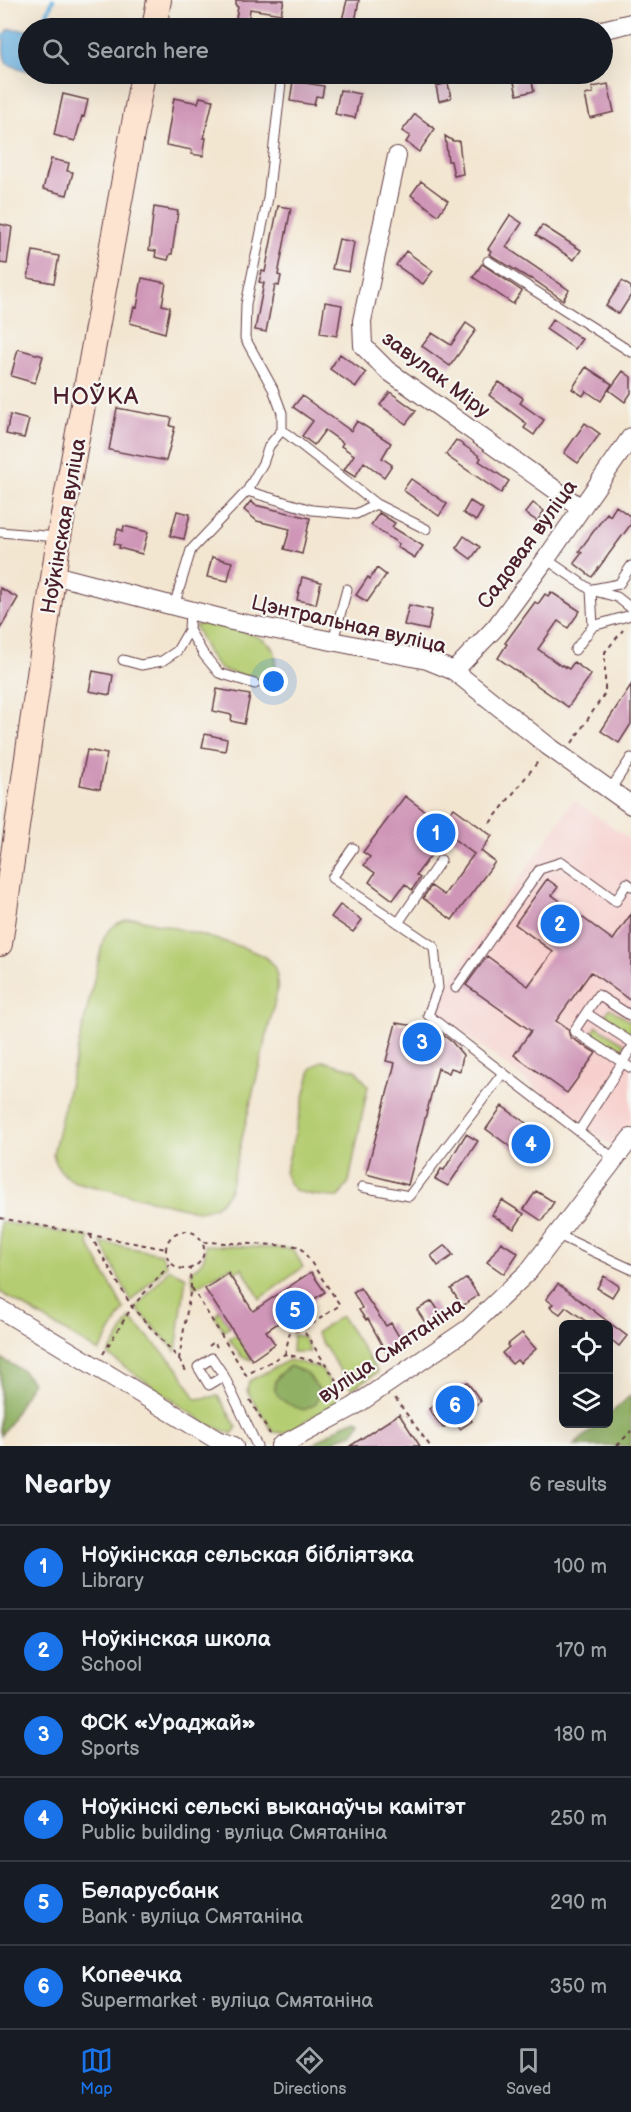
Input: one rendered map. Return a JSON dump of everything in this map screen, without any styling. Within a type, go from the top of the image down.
[{"type":"main road","points":[[155,18],[159,0]]},
{"type":"main road","name":"Ноўкінская вуліца","points":[[0,944],[59,537],[141,84]]},
{"type":"street","points":[[613,28],[631,23]]},
{"type":"street","name":"завулак Міру","points":[[397,156],[362,321],[363,346],[387,370],[581,508]]},
{"type":"street","name":"Садовая вуліца","points":[[454,671],[495,628],[631,437]]},
{"type":"street","name":"Цэнтральная вуліца","points":[[54,575],[232,621],[427,660],[454,671],[563,756],[631,805]]},
{"type":"street","name":"вуліца Смятаніна","points":[[276,1441],[353,1407],[468,1329],[528,1272],[631,1138]]},
{"type":"street","points":[[0,1309],[225,1443]]},
{"type":"lane","points":[[255,684],[219,673],[204,655],[189,630],[182,608],[191,550],[248,491],[269,446],[282,430],[282,413],[273,389],[245,338],[246,304],[268,198],[281,84]]},
{"type":"lane","points":[[488,261],[631,352]]},
{"type":"lane","points":[[282,430],[376,504],[426,529]]},
{"type":"lane","points":[[248,491],[312,510],[357,514],[376,504]]},
{"type":"lane","points":[[0,532],[59,537]]},
{"type":"lane","points":[[546,559],[591,590],[617,597],[631,608]]},
{"type":"lane","points":[[591,590],[619,584],[631,566]]},
{"type":"lane","points":[[333,642],[347,589]]},
{"type":"lane","points":[[591,590],[593,626]]},
{"type":"lane","points":[[575,650],[593,626],[631,615]]},
{"type":"lane","points":[[123,660],[141,665],[162,661],[177,651],[189,630]]},
{"type":"lane","points":[[610,790],[631,758]]},
{"type":"lane","points":[[353,848],[332,878],[434,947],[438,988],[428,1016],[616,1160]]},
{"type":"lane","points":[[398,923],[441,860]]},
{"type":"lane","points":[[456,988],[540,868],[562,862],[616,901],[627,883],[631,886]]},
{"type":"lane","points":[[631,1016],[598,995],[574,1031],[631,1068]]},
{"type":"lane","points":[[586,1013],[631,1042]]},
{"type":"lane","points":[[579,1131],[631,1050]]},
{"type":"lane","points":[[362,1187],[409,1196],[503,1073]]},
{"type":"lane","points":[[558,1234],[631,1269]]},
{"type":"lane","points":[[224,1376],[257,1446]]},
{"type":"path","points":[[490,823],[540,759],[563,756],[605,693],[605,652],[624,627]]},
{"type":"path","points":[[0,1218],[166,1249]]},
{"type":"path","points":[[182,1231],[195,1233],[203,1242],[205,1252],[203,1259],[190,1269],[176,1267],[171,1263],[166,1249],[171,1236],[182,1231]]},
{"type":"path","points":[[90,1235],[132,1307],[183,1366],[191,1360]]},
{"type":"path","points":[[203,1242],[300,1246],[340,1305],[303,1330],[290,1332],[285,1354]]},
{"type":"path","points":[[96,1366],[132,1307],[171,1263]]},
{"type":"path","points":[[179,1359],[191,1287],[190,1269]]},
{"type":"path","points":[[191,1287],[246,1375],[285,1354],[326,1364]]},
{"type":"path","points":[[303,1330],[353,1407]]},
{"type":"path","points":[[206,1348],[214,1342],[220,1351]]},
{"type":"path","points":[[386,1386],[430,1446]]},
{"type":"path","points":[[249,1399],[276,1441]]},
{"type":"path","points":[[617,1446],[631,1431]]},
{"type":"shaded area","points":[[574,800],[631,840],[631,1121],[613,1147],[431,1008]]},
{"type":"green space","points":[[204,623],[247,633],[270,645],[275,654],[275,667],[268,684],[220,669],[208,653],[195,626]]},
{"type":"green space","points":[[136,918],[247,949],[270,961],[276,971],[277,992],[230,1189],[224,1199],[208,1209],[197,1211],[75,1182],[61,1171],[53,1154],[104,937],[118,923]]},
{"type":"green space","points":[[610,1008],[631,1022],[631,1037],[603,1018]]},
{"type":"green space","points":[[597,1026],[625,1044],[618,1055],[590,1036]]},
{"type":"green space","points":[[322,1061],[356,1070],[368,1086],[349,1182],[339,1197],[295,1190],[285,1173],[311,1069]]},
{"type":"green space","points":[[0,1222],[89,1237],[88,1243],[124,1309],[99,1352],[0,1292]]},
{"type":"green space","points":[[101,1242],[161,1254],[167,1265],[131,1301]]},
{"type":"green space","points":[[205,1245],[293,1249],[303,1267],[260,1299],[242,1268],[236,1272],[231,1267],[194,1288],[191,1271],[202,1260]]},
{"type":"green space","points":[[169,1269],[186,1277],[176,1351],[136,1308]]},
{"type":"green space","points":[[219,1310],[230,1327],[224,1331],[215,1317]]},
{"type":"green space","points":[[341,1316],[378,1372],[352,1389],[316,1333]]},
{"type":"green space","points":[[130,1318],[177,1367],[196,1399],[218,1396],[237,1427],[232,1434],[207,1424],[108,1355]]},
{"type":"green space","points":[[236,1334],[252,1360],[242,1357],[229,1339]]},
{"type":"green space","points":[[293,1335],[303,1337],[310,1352],[292,1352]]},
{"type":"green space","points":[[0,1358],[22,1370],[32,1382],[0,1436]]},
{"type":"green space","points":[[289,1360],[321,1368],[341,1400],[286,1433],[273,1432],[247,1391],[249,1381]]},
{"type":"green space","points":[[290,1366],[307,1373],[320,1391],[316,1404],[304,1410],[280,1398],[274,1386],[281,1373]]},
{"type":"green space","points":[[631,1395],[631,1446],[573,1446],[594,1428],[613,1428],[613,1411]]},
{"type":"green space","points":[[356,1419],[361,1422],[352,1434],[337,1439],[331,1446],[311,1446],[344,1424]]},
{"type":"water","points":[[9,29],[18,29],[18,68],[7,64],[4,55],[5,37]]},
{"type":"building","points":[[236,0],[284,0],[281,14],[250,9],[249,18],[236,18],[238,7]]},
{"type":"building","points":[[347,0],[359,0],[356,18],[342,18]]},
{"type":"building","points":[[293,84],[324,86],[322,97],[316,96],[314,105],[290,101]]},
{"type":"building","points":[[448,84],[451,98],[439,101],[436,86]]},
{"type":"building","points":[[514,84],[532,84],[534,91],[517,95]]},
{"type":"building","points":[[608,84],[614,112],[590,118],[585,95],[593,93],[592,87]]},
{"type":"building","points":[[340,90],[360,94],[355,118],[335,114]]},
{"type":"building","points":[[63,94],[88,100],[75,141],[54,135]]},
{"type":"building","points":[[200,97],[213,100],[204,138],[206,138],[203,156],[191,154],[192,150],[166,145],[174,98],[198,103]]},
{"type":"building","points":[[415,114],[435,129],[419,152],[406,142],[410,136],[402,131]]},
{"type":"building","points":[[445,136],[453,141],[459,141],[463,174],[454,176],[451,161],[448,161]]},
{"type":"building","points":[[51,159],[69,163],[67,171],[73,172],[67,195],[43,189]]},
{"type":"building","points":[[421,181],[448,201],[438,215],[411,195]]},
{"type":"building","points":[[278,206],[291,208],[278,275],[281,276],[279,286],[275,285],[266,332],[255,330],[264,283],[259,282],[262,271],[265,272]]},
{"type":"building","points":[[154,207],[178,211],[172,254],[168,260],[155,257],[156,251],[149,250]]},
{"type":"building","points":[[510,215],[522,223],[506,247],[569,290],[563,300],[489,254],[491,251],[488,249]]},
{"type":"building","points":[[0,224],[12,227],[7,264],[0,263]]},
{"type":"building","points":[[542,225],[581,250],[574,260],[536,235]]},
{"type":"building","points":[[339,239],[354,242],[349,272],[332,269]]},
{"type":"building","points":[[33,251],[59,256],[54,283],[28,278]]},
{"type":"building","points":[[406,251],[433,271],[423,284],[396,265]]},
{"type":"building","points":[[482,264],[522,291],[513,304],[473,277]]},
{"type":"building","points":[[142,278],[166,283],[162,305],[170,307],[165,333],[130,323],[134,307],[137,308]]},
{"type":"building","points":[[622,281],[631,287],[631,295],[619,314],[606,306]]},
{"type":"building","points":[[325,302],[342,305],[337,336],[320,333]]},
{"type":"building","points":[[553,319],[582,339],[575,349],[546,329]]},
{"type":"building","points":[[466,323],[476,330],[450,366],[422,346],[432,333],[451,345]]},
{"type":"building","points":[[18,349],[43,356],[35,383],[11,376]]},
{"type":"building","points":[[340,354],[366,373],[356,387],[330,369]]},
{"type":"building","points":[[586,367],[612,384],[601,401],[586,391],[583,396],[572,389]]},
{"type":"building","points":[[623,371],[631,377],[631,393],[625,402],[609,390]]},
{"type":"building","points":[[499,382],[522,397],[520,403],[544,420],[534,435],[524,428],[527,424],[489,395]]},
{"type":"building","points":[[390,392],[416,411],[406,424],[380,405]]},
{"type":"building","points":[[302,396],[351,431],[357,421],[391,443],[382,458],[392,465],[384,477],[364,462],[355,477],[344,470],[354,455],[341,446],[343,443],[325,430],[314,445],[302,436],[313,421],[293,407]]},
{"type":"building","points":[[117,408],[172,418],[170,426],[175,427],[166,461],[109,450]]},
{"type":"building","points":[[10,415],[29,420],[24,438],[6,434]]},
{"type":"building","points":[[585,423],[600,434],[578,463],[564,453]]},
{"type":"building","points":[[456,440],[478,455],[481,458],[479,461],[509,481],[501,493],[448,457],[446,454]]},
{"type":"building","points":[[411,479],[447,504],[439,516],[403,490]]},
{"type":"building","points":[[251,501],[255,505],[310,518],[302,554],[284,549],[290,529],[257,521],[244,510]]},
{"type":"building","points":[[470,501],[483,509],[476,521],[463,513]]},
{"type":"building","points":[[533,503],[544,511],[537,521],[525,513]]},
{"type":"building","points":[[616,506],[631,517],[631,524],[592,577],[574,563],[582,553],[579,551],[607,513],[610,516]]},
{"type":"building","points":[[177,511],[190,514],[184,539],[170,536]]},
{"type":"building","points":[[379,513],[395,523],[392,527],[423,546],[415,558],[397,547],[399,544],[371,525]]},
{"type":"building","points":[[124,526],[148,532],[142,554],[119,548],[120,545],[114,544],[118,529],[123,531]]},
{"type":"building","points":[[464,536],[480,547],[471,559],[456,548]]},
{"type":"building","points":[[212,557],[232,562],[228,581],[207,577]]},
{"type":"building","points":[[377,568],[386,575],[367,602],[356,595]]},
{"type":"building","points":[[302,577],[321,582],[316,604],[297,600]]},
{"type":"building","points":[[0,588],[18,598],[0,629]]},
{"type":"building","points":[[551,592],[580,611],[568,628],[558,621],[538,649],[561,666],[569,669],[574,662],[591,675],[568,707],[498,658],[507,644],[505,643],[535,602],[538,604],[545,594],[548,596]]},
{"type":"building","points":[[409,605],[432,610],[428,630],[404,625]]},
{"type":"building","points":[[93,671],[113,675],[110,695],[89,691]]},
{"type":"building","points":[[631,685],[631,724],[619,743],[601,731]]},
{"type":"building","points":[[217,689],[250,695],[244,724],[231,721],[232,715],[213,711]]},
{"type":"building","points":[[205,734],[227,739],[225,751],[202,747]]},
{"type":"building","points":[[87,750],[107,754],[100,789],[80,785]]},
{"type":"building","points":[[405,796],[442,824],[454,808],[492,836],[481,851],[495,862],[452,920],[423,898],[431,886],[444,895],[474,854],[447,834],[416,875],[420,878],[412,890],[405,884],[393,900],[369,882],[375,873],[364,865],[370,857],[363,852]]},
{"type":"building","points":[[547,879],[558,887],[552,895],[613,940],[631,914],[631,1001],[591,972],[556,1021],[568,1029],[570,1037],[596,1053],[567,1093],[514,1055],[531,1031],[466,985],[487,956],[528,986],[553,952],[515,924]]},
{"type":"building","points":[[340,905],[362,920],[353,932],[331,917]]},
{"type":"building","points":[[396,1023],[435,1029],[452,1042],[463,1055],[460,1071],[451,1068],[449,1073],[438,1068],[408,1185],[366,1174],[395,1063],[386,1061]]},
{"type":"building","points":[[502,1106],[544,1136],[527,1159],[486,1129]]},
{"type":"building","points":[[466,1134],[478,1141],[448,1186],[435,1179],[441,1169],[444,1170]]},
{"type":"building","points":[[536,1191],[554,1202],[542,1221],[524,1209]]},
{"type":"building","points":[[502,1200],[524,1214],[514,1229],[492,1215]]},
{"type":"building","points":[[501,1242],[518,1253],[504,1274],[487,1262]]},
{"type":"building","points":[[445,1245],[453,1255],[438,1266],[431,1256]]},
{"type":"building","points":[[311,1272],[325,1292],[266,1331],[275,1344],[252,1360],[205,1289],[228,1273],[253,1311]]},
{"type":"building","points":[[604,1276],[619,1286],[612,1297],[597,1288]]},
{"type":"building","points":[[467,1278],[478,1295],[462,1306],[451,1289]]},
{"type":"building","points":[[558,1284],[606,1320],[584,1320],[566,1307],[560,1314],[550,1307],[553,1304],[546,1299]]},
{"type":"building","points":[[360,1288],[386,1326],[391,1323],[404,1345],[387,1354],[368,1319],[366,1320],[359,1310],[362,1308],[353,1292]]},
{"type":"building","points":[[432,1301],[445,1320],[430,1330],[417,1310]]},
{"type":"building","points":[[613,1325],[627,1336],[619,1346],[613,1341]]},
{"type":"building","points":[[522,1333],[536,1349],[520,1363],[517,1360],[512,1364],[502,1353],[509,1347],[507,1345]]},
{"type":"building","points":[[467,1382],[481,1401],[466,1412],[472,1421],[460,1429],[454,1420],[443,1428],[429,1409]]},
{"type":"building","points":[[399,1414],[420,1446],[350,1446]]},
{"type":"waterway","points":[[45,18],[53,0]]},
{"type":"waterway","points":[[0,39],[4,36]]},
{"type":"place","name":"Ноўкінская сельская бібліятэка","points":[[436,833]]},
{"type":"place","name":"Ноўкінская школа","points":[[560,924]]},
{"type":"place","name":"ФСК «Ураджай»","points":[[422,1042]]},
{"type":"place","name":"Ноўкінскі сельскі выканаўчы камітэт","points":[[531,1144]]},
{"type":"place","name":"Беларусбанк","points":[[295,1310]]},
{"type":"place","name":"Копеечка","points":[[455,1405]]},
{"type":"district","name":"НОЎКА","points":[[96,396]]}]
